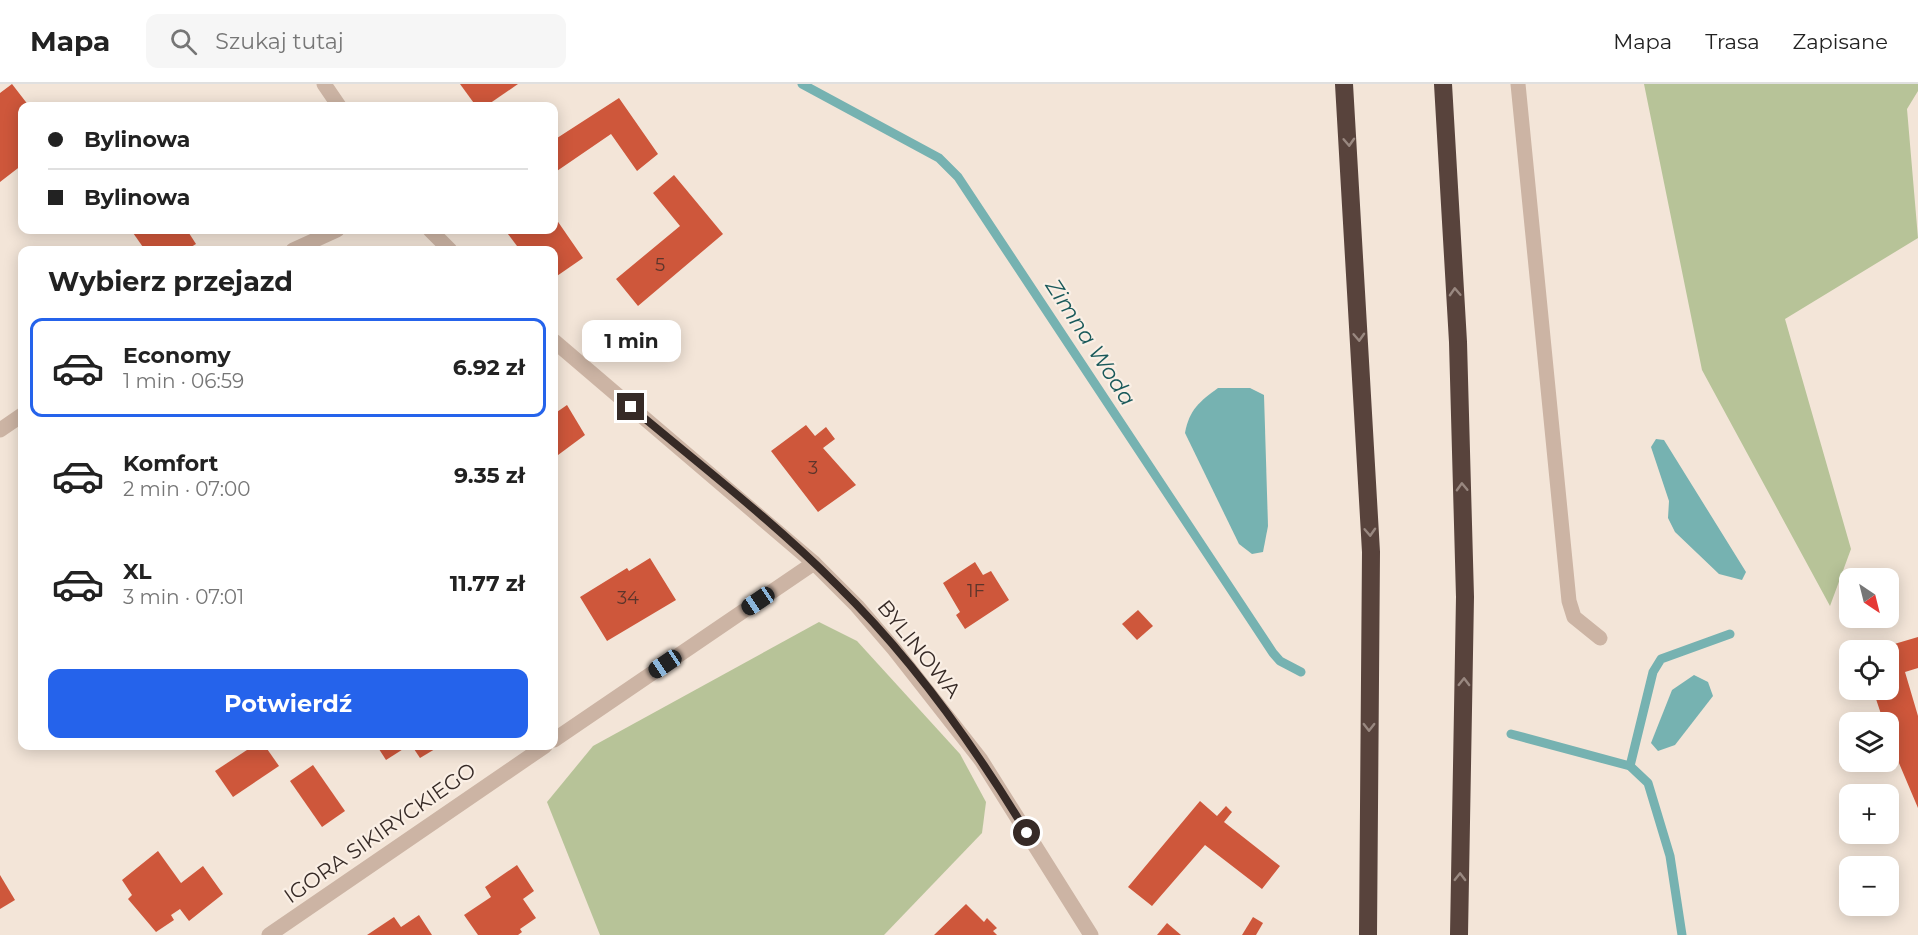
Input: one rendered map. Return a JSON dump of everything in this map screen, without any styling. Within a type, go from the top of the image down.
[{"type":"highway","points":[[1344,84],[1371,552],[1368,935]]},
{"type":"highway","points":[[1443,84],[1458,342],[1465,597],[1459,935]]},
{"type":"street","points":[[324,84],[336,102]]},
{"type":"street","points":[[1518,84],[1569,601],[1574,617],[1600,638]]},
{"type":"street","points":[[302,246],[328,234]]},
{"type":"street","points":[[434,234],[446,246]]},
{"type":"street","name":"BYLINOWA","points":[[558,344],[814,563],[894,649],[981,760],[1088,934]]},
{"type":"street","points":[[0,430],[18,418]]},
{"type":"street","points":[[558,737],[814,563]]},
{"type":"street","name":"IGORA SIKIRYCKIEGO","points":[[269,935],[539,750]]},
{"type":"green space","points":[[1644,84],[1918,84],[1918,91],[1907,109],[1918,238],[1785,319],[1851,549],[1844,568],[1839,568],[1839,582],[1830,606],[1702,370]]},
{"type":"green space","points":[[819,622],[857,641],[960,754],[986,802],[982,833],[884,935],[600,935],[547,802],[593,746]]},
{"type":"water","points":[[1218,388],[1250,388],[1264,395],[1268,526],[1263,552],[1252,554],[1239,544],[1185,433],[1192,412]]},
{"type":"water","points":[[1656,439],[1664,440],[1746,572],[1742,580],[1719,574],[1675,532],[1668,518],[1669,501],[1651,447]]},
{"type":"water","points":[[1694,675],[1708,682],[1713,696],[1675,745],[1658,751],[1651,743],[1672,690]]},
{"type":"building","points":[[12,84],[26,102],[18,102],[18,168],[0,182],[0,93]]},
{"type":"building","points":[[460,84],[518,84],[492,102],[473,102]]},
{"type":"building","points":[[619,98],[658,154],[637,171],[611,134],[558,170],[558,137]]},
{"type":"building","points":[[674,175],[723,234],[638,306],[616,279],[680,226],[653,193]]},
{"type":"building","points":[[558,222],[583,258],[558,275],[558,246],[517,246],[508,234],[558,234]]},
{"type":"building","points":[[134,234],[190,234],[196,244],[193,246],[142,246]]},
{"type":"building","points":[[567,405],[585,435],[558,455],[558,411]]},
{"type":"building","points":[[806,425],[815,436],[826,427],[835,439],[823,448],[856,485],[818,512],[771,451]]},
{"type":"building","points":[[650,558],[676,600],[607,641],[580,597],[627,568],[629,571]]},
{"type":"building","points":[[975,562],[983,575],[991,571],[1009,600],[965,629],[956,615],[960,612],[943,583]]},
{"type":"building","points":[[1138,610],[1153,626],[1137,640],[1122,624]]},
{"type":"building","points":[[1918,637],[1918,668],[1905,672],[1918,716],[1918,808],[1899,763],[1899,712],[1880,712],[1876,700],[1899,700],[1899,643]]},
{"type":"building","points":[[247,750],[268,750],[279,766],[233,797],[215,771]]},
{"type":"building","points":[[380,750],[402,750],[386,760]]},
{"type":"building","points":[[415,750],[433,750],[420,758]]},
{"type":"building","points":[[313,765],[345,811],[322,827],[290,781]]},
{"type":"building","points":[[1200,801],[1217,816],[1226,806],[1232,812],[1224,822],[1280,866],[1262,889],[1205,845],[1152,906],[1128,887]]},
{"type":"building","points":[[158,851],[181,883],[203,866],[223,894],[189,921],[180,909],[171,915],[174,920],[156,932],[128,899],[132,895],[122,880]]},
{"type":"building","points":[[517,865],[534,891],[523,899],[536,918],[520,929],[522,932],[518,935],[478,935],[464,915],[491,897],[485,887]]},
{"type":"building","points":[[0,875],[15,900],[0,909]]},
{"type":"building","points":[[966,904],[984,922],[987,918],[997,928],[993,931],[997,935],[934,935]]},
{"type":"building","points":[[419,915],[432,935],[367,935],[394,917],[401,927]]},
{"type":"building","points":[[1253,917],[1263,923],[1256,935],[1242,935]]},
{"type":"building","points":[[1167,923],[1181,935],[1157,935]]},
{"type":"waterway","name":"Zimna Woda","points":[[802,84],[939,158],[958,177],[1273,653],[1280,661],[1301,672]]},
{"type":"waterway","points":[[1630,766],[1653,672],[1661,659],[1730,634]]},
{"type":"waterway","name":"Zimna Woda","points":[[1511,734],[1630,766],[1648,783],[1670,856],[1682,935]]},
{"type":"route","points":[[631,407],[814,563],[857,606],[894,649],[981,760],[1027,833]]}]
